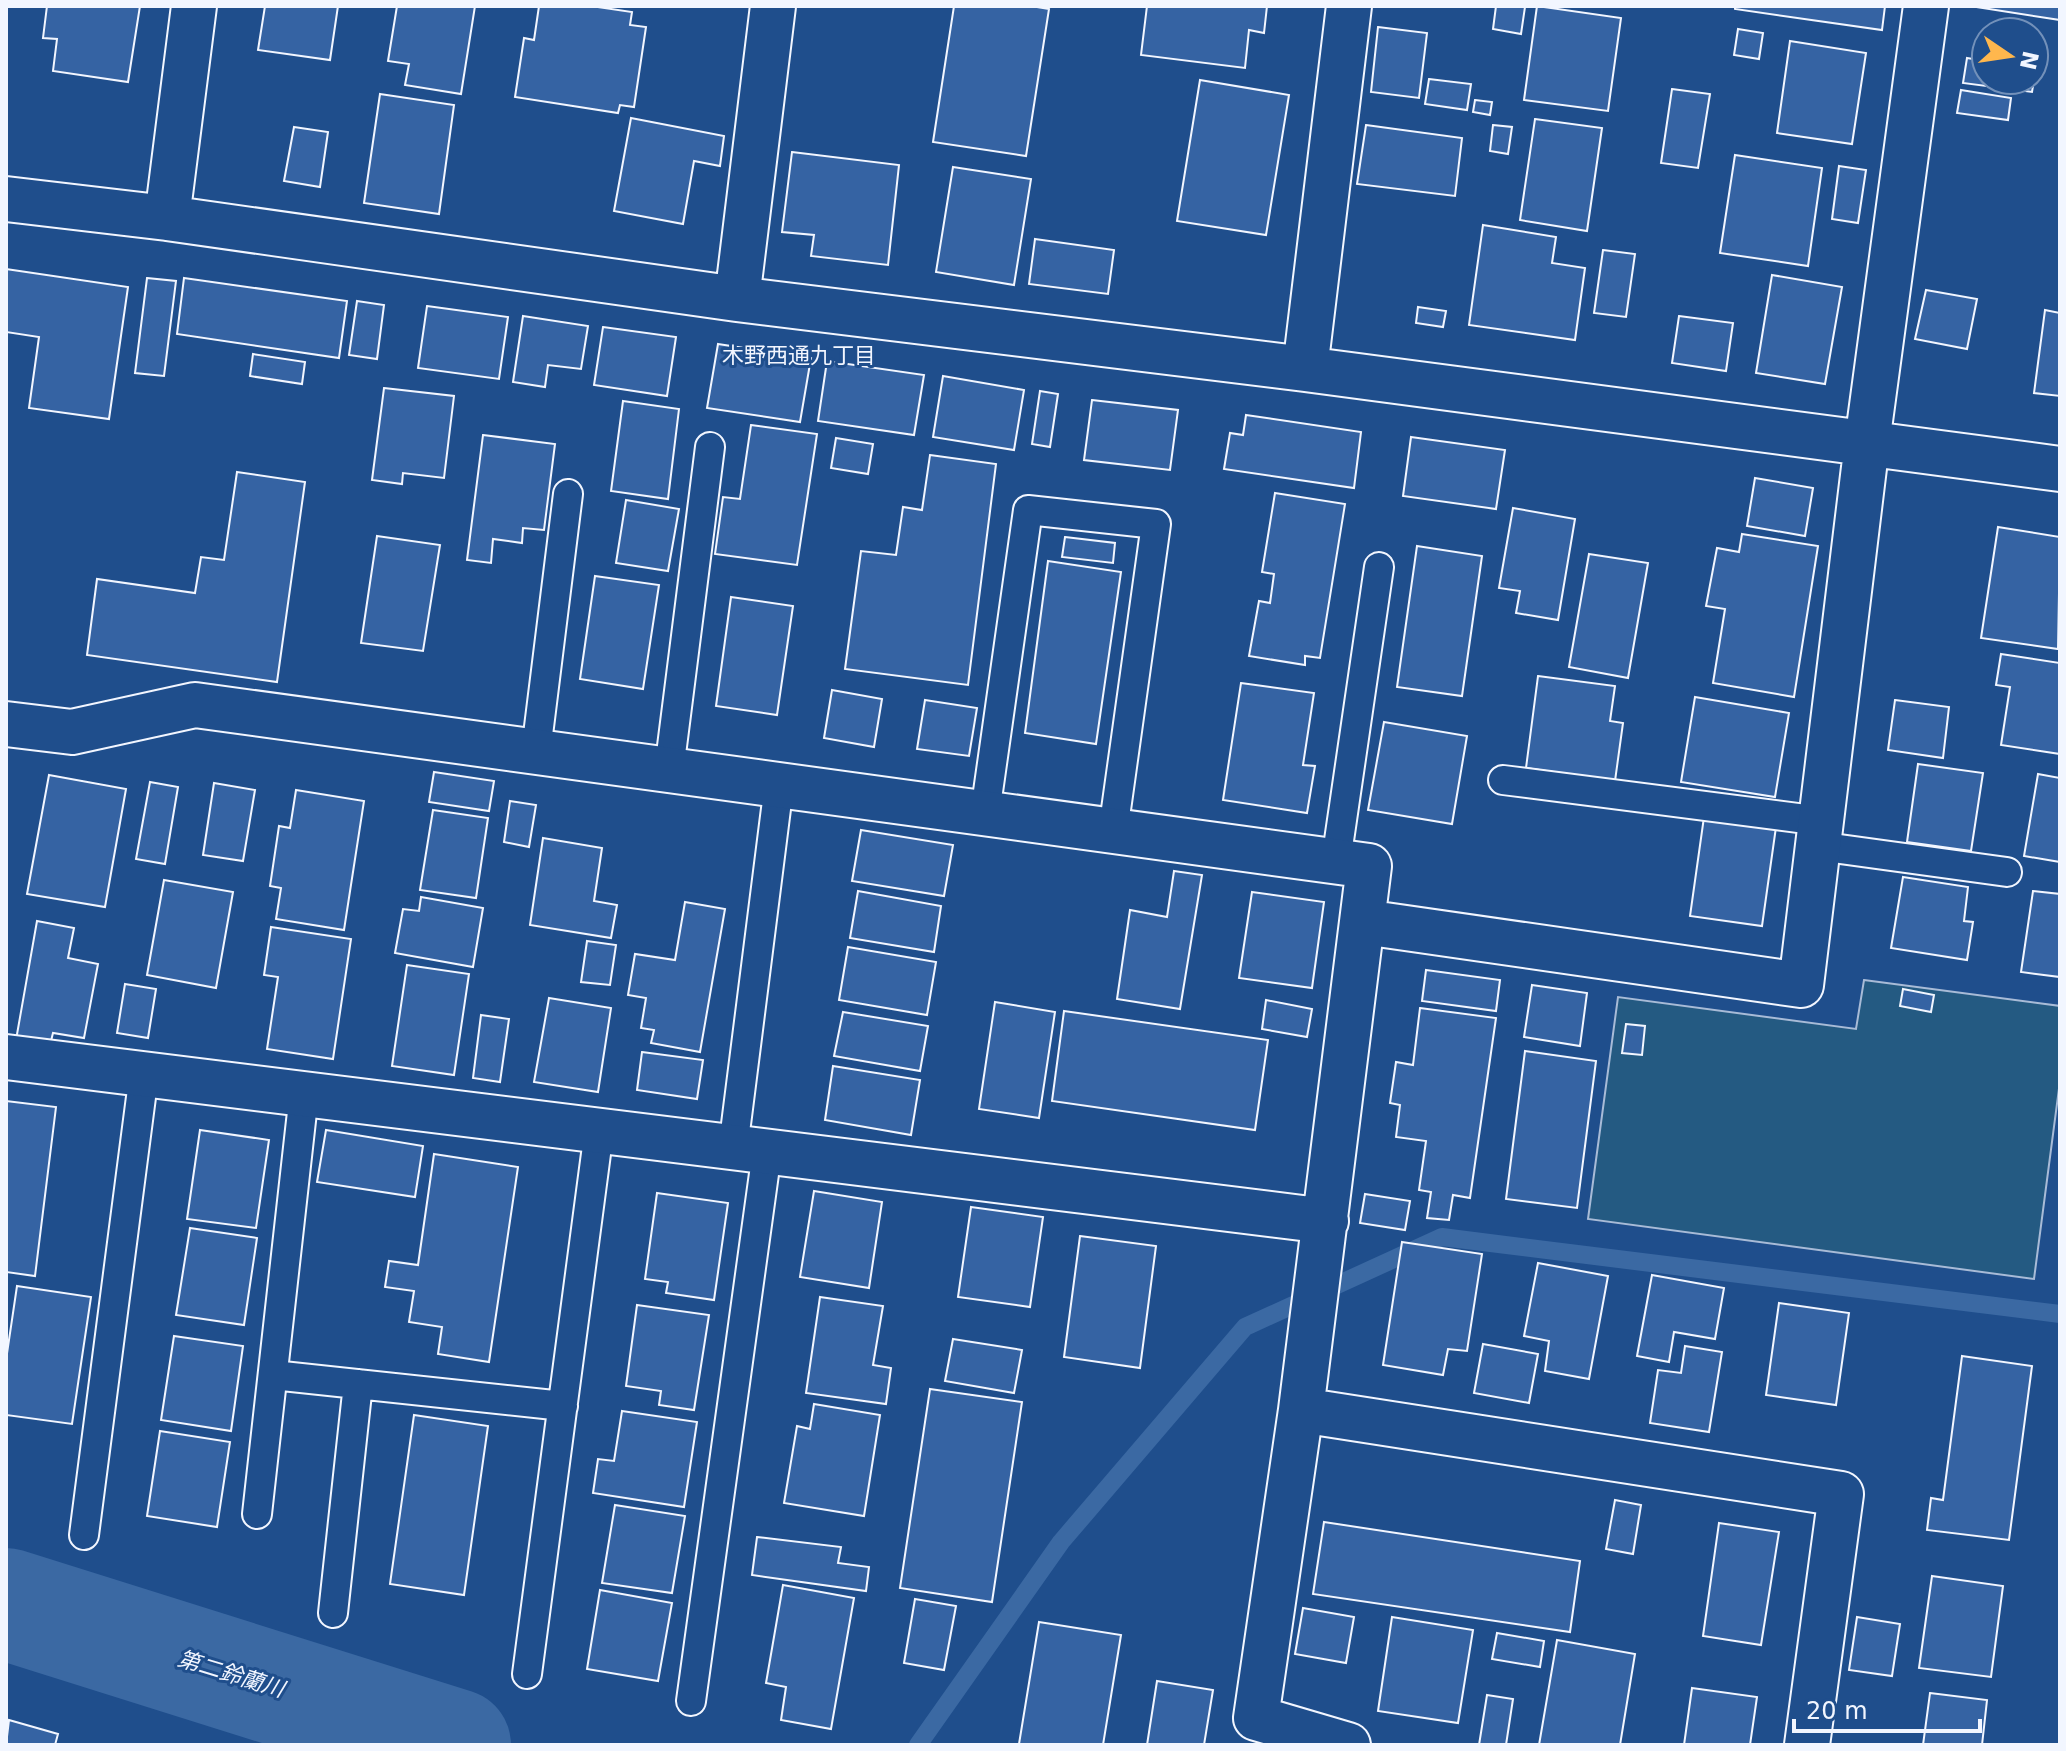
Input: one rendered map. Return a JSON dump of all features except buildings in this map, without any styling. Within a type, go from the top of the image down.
[{"type":"street","points":[[167,218],[194,6]]},
{"type":"street","points":[[737,299],[773,6]]},
{"type":"street","points":[[1305,369],[1349,6]]},
{"type":"street","points":[[1364,922],[1801,985],[1867,443],[1926,6]]},
{"type":"street","points":[[6,199],[167,218],[737,299],[1305,369],[2060,469]]},
{"type":"street","points":[[6,724],[72,732],[195,705],[1369,866],[1301,1410],[1256,1718],[1348,1745]]},
{"type":"street","points":[[6,1057],[1326,1221]]},
{"type":"street","points":[[1301,1410],[1841,1494],[1807,1745]]},
{"type":"lane","points":[[669,770],[710,447]]},
{"type":"lane","points":[[536,751],[568,494]]},
{"type":"lane","points":[[985,813],[1028,510],[1156,524],[1113,831]]},
{"type":"lane","points":[[1336,861],[1379,567]]},
{"type":"lane","points":[[1503,780],[1819,834],[2007,872]]},
{"type":"lane","points":[[691,1701],[750,1150],[779,785]]},
{"type":"lane","points":[[84,1535],[144,1074]]},
{"type":"lane","points":[[257,1514],[304,1094]]},
{"type":"lane","points":[[527,1674],[599,1131]]},
{"type":"lane","points":[[273,1375],[563,1406]]},
{"type":"lane","points":[[333,1613],[358,1384]]},
{"type":"shaded area","points":[[1864,980],[2060,1006],[2060,1081],[2034,1279],[1588,1219],[1618,997],[1856,1029]]},
{"type":"waterway","points":[[918,1745],[1061,1542],[1245,1327],[1442,1237],[2060,1314]]},
{"type":"waterway","name":"第二鈴蘭川","points":[[6,1604],[455,1745]]},
{"type":"district","name":"木野西通九丁目","points":[[799,355]]}]
